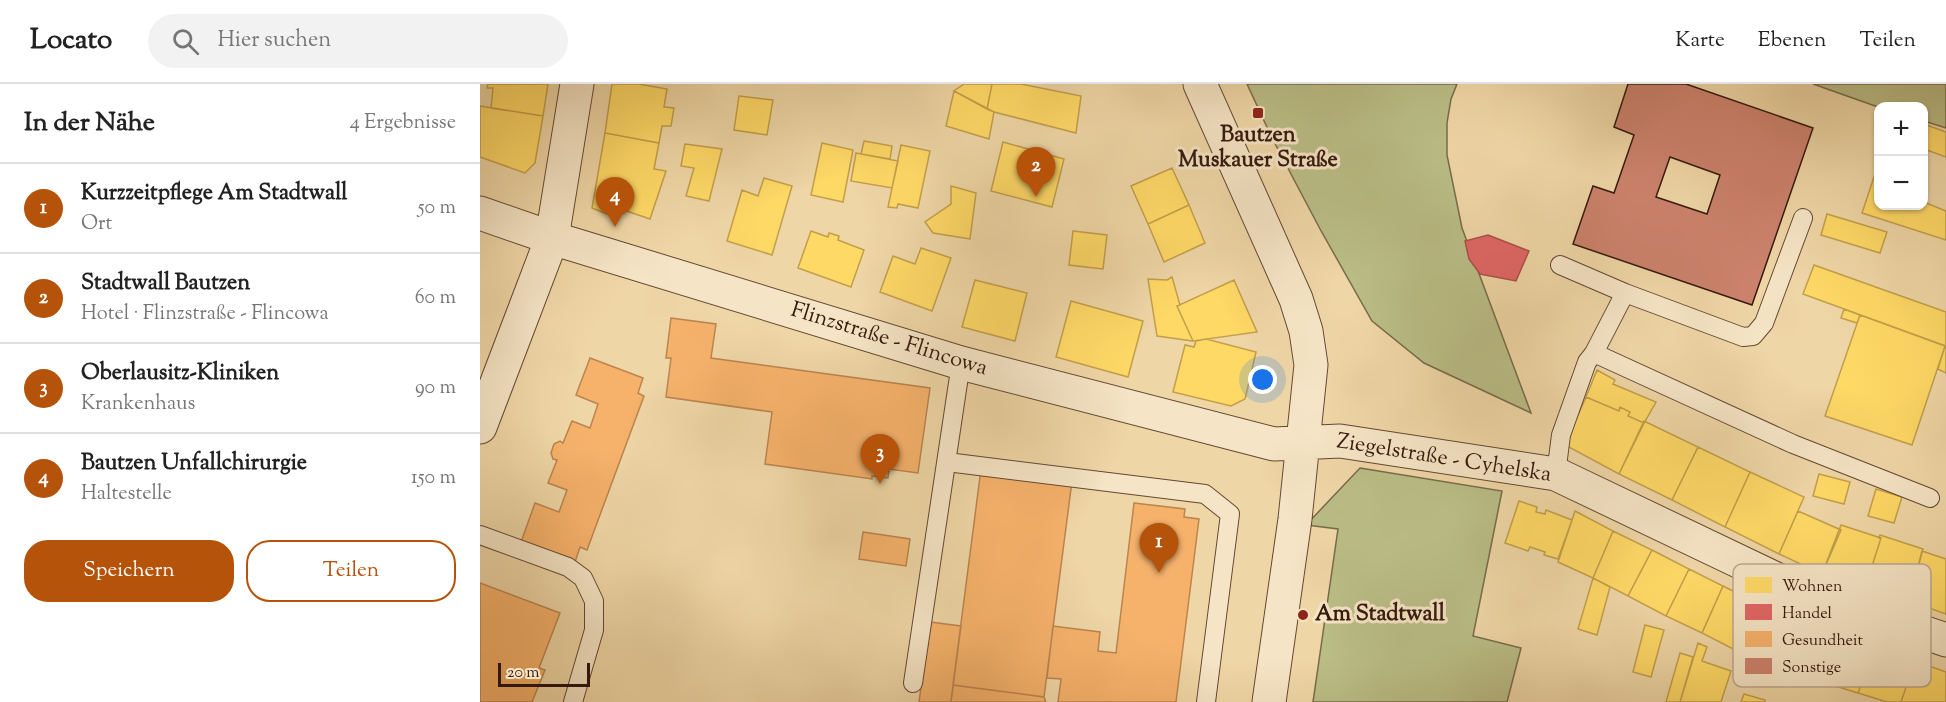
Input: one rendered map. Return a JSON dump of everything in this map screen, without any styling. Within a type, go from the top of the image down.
[{"type":"street","points":[[480,427],[552,238],[577,84]]},
{"type":"street","points":[[1200,84],[1296,299],[1306,330],[1311,364],[1304,441],[1269,702]]},
{"type":"street","name":"Flinzstraße - Flincowa","points":[[480,213],[552,238],[961,363],[1274,444],[1304,441]]},
{"type":"street","name":"Ziegelstraße - Cyhelska","points":[[1304,441],[1340,441],[1556,474],[1745,564]]},
{"type":"street","name":"Ziegelstraße - Cyhelska","points":[[1931,635],[1946,640]]},
{"type":"lane","points":[[1560,265],[1625,293],[1743,337],[1753,336],[1764,323],[1803,218]]},
{"type":"lane","points":[[1556,474],[1561,435],[1587,362],[1625,293]]},
{"type":"lane","points":[[1594,353],[1793,444],[1930,498]]},
{"type":"lane","points":[[913,683],[961,363]]},
{"type":"lane","points":[[947,462],[1205,494],[1230,514],[1206,702]]},
{"type":"lane","points":[[480,535],[568,567],[583,578],[594,601],[594,630],[573,702]]},
{"type":"green space","points":[[1247,84],[1457,84],[1451,99],[1447,123],[1447,155],[1462,228],[1531,413],[1424,363],[1372,321],[1272,138]]},
{"type":"green space","points":[[1813,84],[1946,84],[1946,128],[1928,122],[1928,102],[1874,102],[1874,106]]},
{"type":"green space","points":[[1360,468],[1502,491],[1473,636],[1521,648],[1507,702],[1313,702],[1338,529],[1306,525]]},
{"type":"building: Wohnen","points":[[488,84],[548,84],[543,116],[491,108],[493,88],[487,88]]},
{"type":"building: Wohnen","points":[[612,84],[639,84],[667,89],[664,107],[674,108],[671,126],[662,126],[659,143],[605,133]]},
{"type":"building: Wohnen","points":[[964,84],[992,84],[987,109],[954,91]]},
{"type":"building: Wohnen","points":[[992,84],[1021,84],[1081,96],[1076,133],[987,109]]},
{"type":"building: Wohnen","points":[[954,91],[994,112],[989,139],[946,126]]},
{"type":"building: Wohnen","points":[[739,96],[773,100],[767,135],[734,130]]},
{"type":"building: Wohnen","points":[[480,106],[543,116],[535,163],[525,173],[480,157]]},
{"type":"building: Wohnen","points":[[1928,125],[1946,132],[1946,157],[1928,150]]},
{"type":"building: Wohnen","points":[[605,133],[659,143],[654,169],[666,171],[650,219],[615,207],[613,212],[607,214],[592,208]]},
{"type":"building: Wohnen","points":[[864,141],[892,146],[890,159],[861,154]]},
{"type":"building: Wohnen","points":[[1003,142],[1064,159],[1052,207],[991,191]]},
{"type":"building: Wohnen","points":[[822,143],[853,150],[843,202],[811,195]]},
{"type":"building: Wohnen","points":[[685,144],[722,149],[709,201],[686,196],[694,168],[681,166]]},
{"type":"building: Wohnen","points":[[901,145],[930,151],[918,208],[898,204],[897,208],[888,207]]},
{"type":"building: Wohnen","points":[[856,153],[898,161],[892,188],[851,181]]},
{"type":"building: Wohnen","points":[[1172,168],[1189,205],[1148,224],[1131,186]]},
{"type":"building: Wohnen","points":[[1874,177],[1874,210],[1928,210],[1928,204],[1946,211],[1946,240],[1862,213]]},
{"type":"building: Wohnen","points":[[764,178],[792,186],[772,255],[727,241],[742,190],[758,196]]},
{"type":"building: Wohnen","points":[[951,186],[976,193],[970,239],[933,233],[925,222],[951,204]]},
{"type":"building: Wohnen","points":[[1189,205],[1205,243],[1164,262],[1148,224]]},
{"type":"building: Wohnen","points":[[1827,214],[1887,232],[1880,253],[1821,235]]},
{"type":"building: Wohnen","points":[[811,231],[828,237],[829,233],[839,236],[838,240],[864,250],[851,287],[798,268]]},
{"type":"building: Wohnen","points":[[1073,231],[1107,235],[1103,269],[1069,265]]},
{"type":"building: Wohnen","points":[[921,248],[951,258],[932,311],[880,292],[893,256],[915,264]]},
{"type":"building: Wohnen","points":[[1814,265],[1946,312],[1946,346],[1803,294]]},
{"type":"building: Wohnen","points":[[1172,277],[1180,305],[1177,306],[1193,341],[1157,336],[1148,279],[1167,280]]},
{"type":"building: Wohnen","points":[[975,280],[1027,293],[1015,341],[962,327]]},
{"type":"building: Wohnen","points":[[1234,280],[1257,332],[1193,341],[1177,306]]},
{"type":"building: Wohnen","points":[[1071,301],[1143,321],[1128,377],[1056,357]]},
{"type":"building: Wohnen","points":[[1844,309],[1860,315],[1857,323],[1841,318]]},
{"type":"building: Wohnen","points":[[1860,315],[1945,346],[1912,445],[1825,416]]},
{"type":"building: Wohnen","points":[[1206,339],[1256,352],[1245,399],[1231,406],[1173,392],[1185,345],[1194,347],[1196,341]]},
{"type":"building: Wohnen","points":[[1946,346],[1946,373],[1938,369]]},
{"type":"building: Wohnen","points":[[1597,370],[1615,380],[1613,384],[1656,402],[1644,423],[1628,416],[1630,412],[1620,407],[1619,411],[1586,397]]},
{"type":"building: Wohnen","points":[[1586,397],[1619,411],[1620,407],[1630,412],[1628,416],[1644,423],[1619,474],[1565,445]]},
{"type":"building: Wohnen","points":[[1644,421],[1698,447],[1672,500],[1619,474]]},
{"type":"building: Wohnen","points":[[1698,447],[1750,472],[1725,527],[1672,500]]},
{"type":"building: Wohnen","points":[[1750,472],[1804,497],[1779,554],[1725,527]]},
{"type":"building: Wohnen","points":[[1819,474],[1850,482],[1844,504],[1813,496]]},
{"type":"building: Wohnen","points":[[1876,489],[1902,497],[1894,523],[1868,516]]},
{"type":"building: Wohnen","points":[[1519,501],[1537,507],[1536,512],[1545,514],[1546,510],[1572,520],[1558,559],[1544,555],[1545,552],[1530,547],[1528,551],[1505,543]]},
{"type":"building: Wohnen","points":[[1575,511],[1613,531],[1593,578],[1558,562]]},
{"type":"building: Wohnen","points":[[1798,511],[1841,530],[1826,564],[1800,564],[1779,554]]},
{"type":"building: Wohnen","points":[[1841,525],[1881,538],[1873,564],[1826,564]]},
{"type":"building: Wohnen","points":[[1613,531],[1652,550],[1628,596],[1593,578]]},
{"type":"building: Wohnen","points":[[1880,535],[1923,549],[1919,564],[1873,564],[1881,538],[1879,538]]},
{"type":"building: Wohnen","points":[[1652,550],[1689,569],[1666,616],[1628,596]]},
{"type":"building: Wohnen","points":[[1922,551],[1946,559],[1946,614],[1931,609],[1931,564],[1919,564]]},
{"type":"building: Wohnen","points":[[1689,569],[1723,586],[1702,633],[1666,616]]},
{"type":"building: Wohnen","points":[[1593,578],[1610,587],[1597,635],[1578,629]]},
{"type":"building: Wohnen","points":[[1723,586],[1733,591],[1733,649],[1702,633]]},
{"type":"building: Wohnen","points":[[1645,625],[1664,630],[1651,677],[1633,672]]},
{"type":"building: Wohnen","points":[[1698,643],[1707,647],[1702,661],[1731,671],[1721,702],[1680,702]]},
{"type":"building: Wohnen","points":[[1680,653],[1693,657],[1680,702],[1666,702]]},
{"type":"building: Wohnen","points":[[1931,667],[1946,672],[1946,702],[1901,702],[1906,687],[1931,687]]},
{"type":"building: Wohnen","points":[[1839,687],[1860,687],[1858,693]]},
{"type":"building: Wohnen","points":[[1860,687],[1906,687],[1901,702],[1887,702],[1858,693]]},
{"type":"building: Wohnen","points":[[1744,694],[1765,700],[1765,702],[1741,702]]},
{"type":"building: Handel","points":[[1488,235],[1529,251],[1516,281],[1480,274],[1469,259],[1465,241]]},
{"type":"building: Gesundheit","points":[[671,318],[716,324],[711,358],[930,388],[918,473],[889,469],[888,478],[872,476],[872,479],[765,464],[772,412],[666,397],[671,358],[666,358]]},
{"type":"building: Gesundheit","points":[[590,358],[643,378],[638,393],[644,396],[587,550],[580,547],[575,562],[521,542],[535,503],[559,512],[567,490],[548,483],[557,460],[553,459],[551,453],[554,444],[560,441],[563,443],[572,421],[590,428],[598,404],[576,395]]},
{"type":"building: Gesundheit","points":[[981,469],[1072,481],[1044,697],[953,685]]},
{"type":"building: Gesundheit","points":[[1134,503],[1185,509],[1184,517],[1199,519],[1176,702],[1058,702],[1061,679],[1047,678],[1053,626],[1100,632],[1098,651],[1116,653]]},
{"type":"building: Gesundheit","points":[[863,532],[910,539],[906,566],[859,559]]},
{"type":"building: Gesundheit","points":[[480,583],[560,613],[539,668],[545,670],[532,702],[480,702]]},
{"type":"building: Gesundheit","points":[[930,622],[961,626],[951,702],[919,702]]},
{"type":"building: Gesundheit","points":[[953,685],[1044,697],[1046,702],[951,702]]},
{"type":"building: Sonstige","points":[[1628,84],[1686,84],[1813,128],[1752,305],[1573,244],[1593,186],[1614,193],[1634,135],[1614,127]],"holes":[[[1670,157],[1720,175],[1707,214],[1656,197]]]},
{"type":"place","name":"Bautzen Muskauer Straße","points":[[1258,113]]},
{"type":"place","name":"Stadtwall Bautzen","points":[[1036,197]]},
{"type":"place","name":"Bautzen Unfallchirurgie","points":[[615,227]]},
{"type":"place","name":"Oberlausitz-Kliniken","points":[[880,484]]},
{"type":"place","name":"Kurzzeitpflege Am Stadtwall","points":[[1159,573]]},
{"type":"place","name":"Am Stadtwall","points":[[1303,615]]}]
